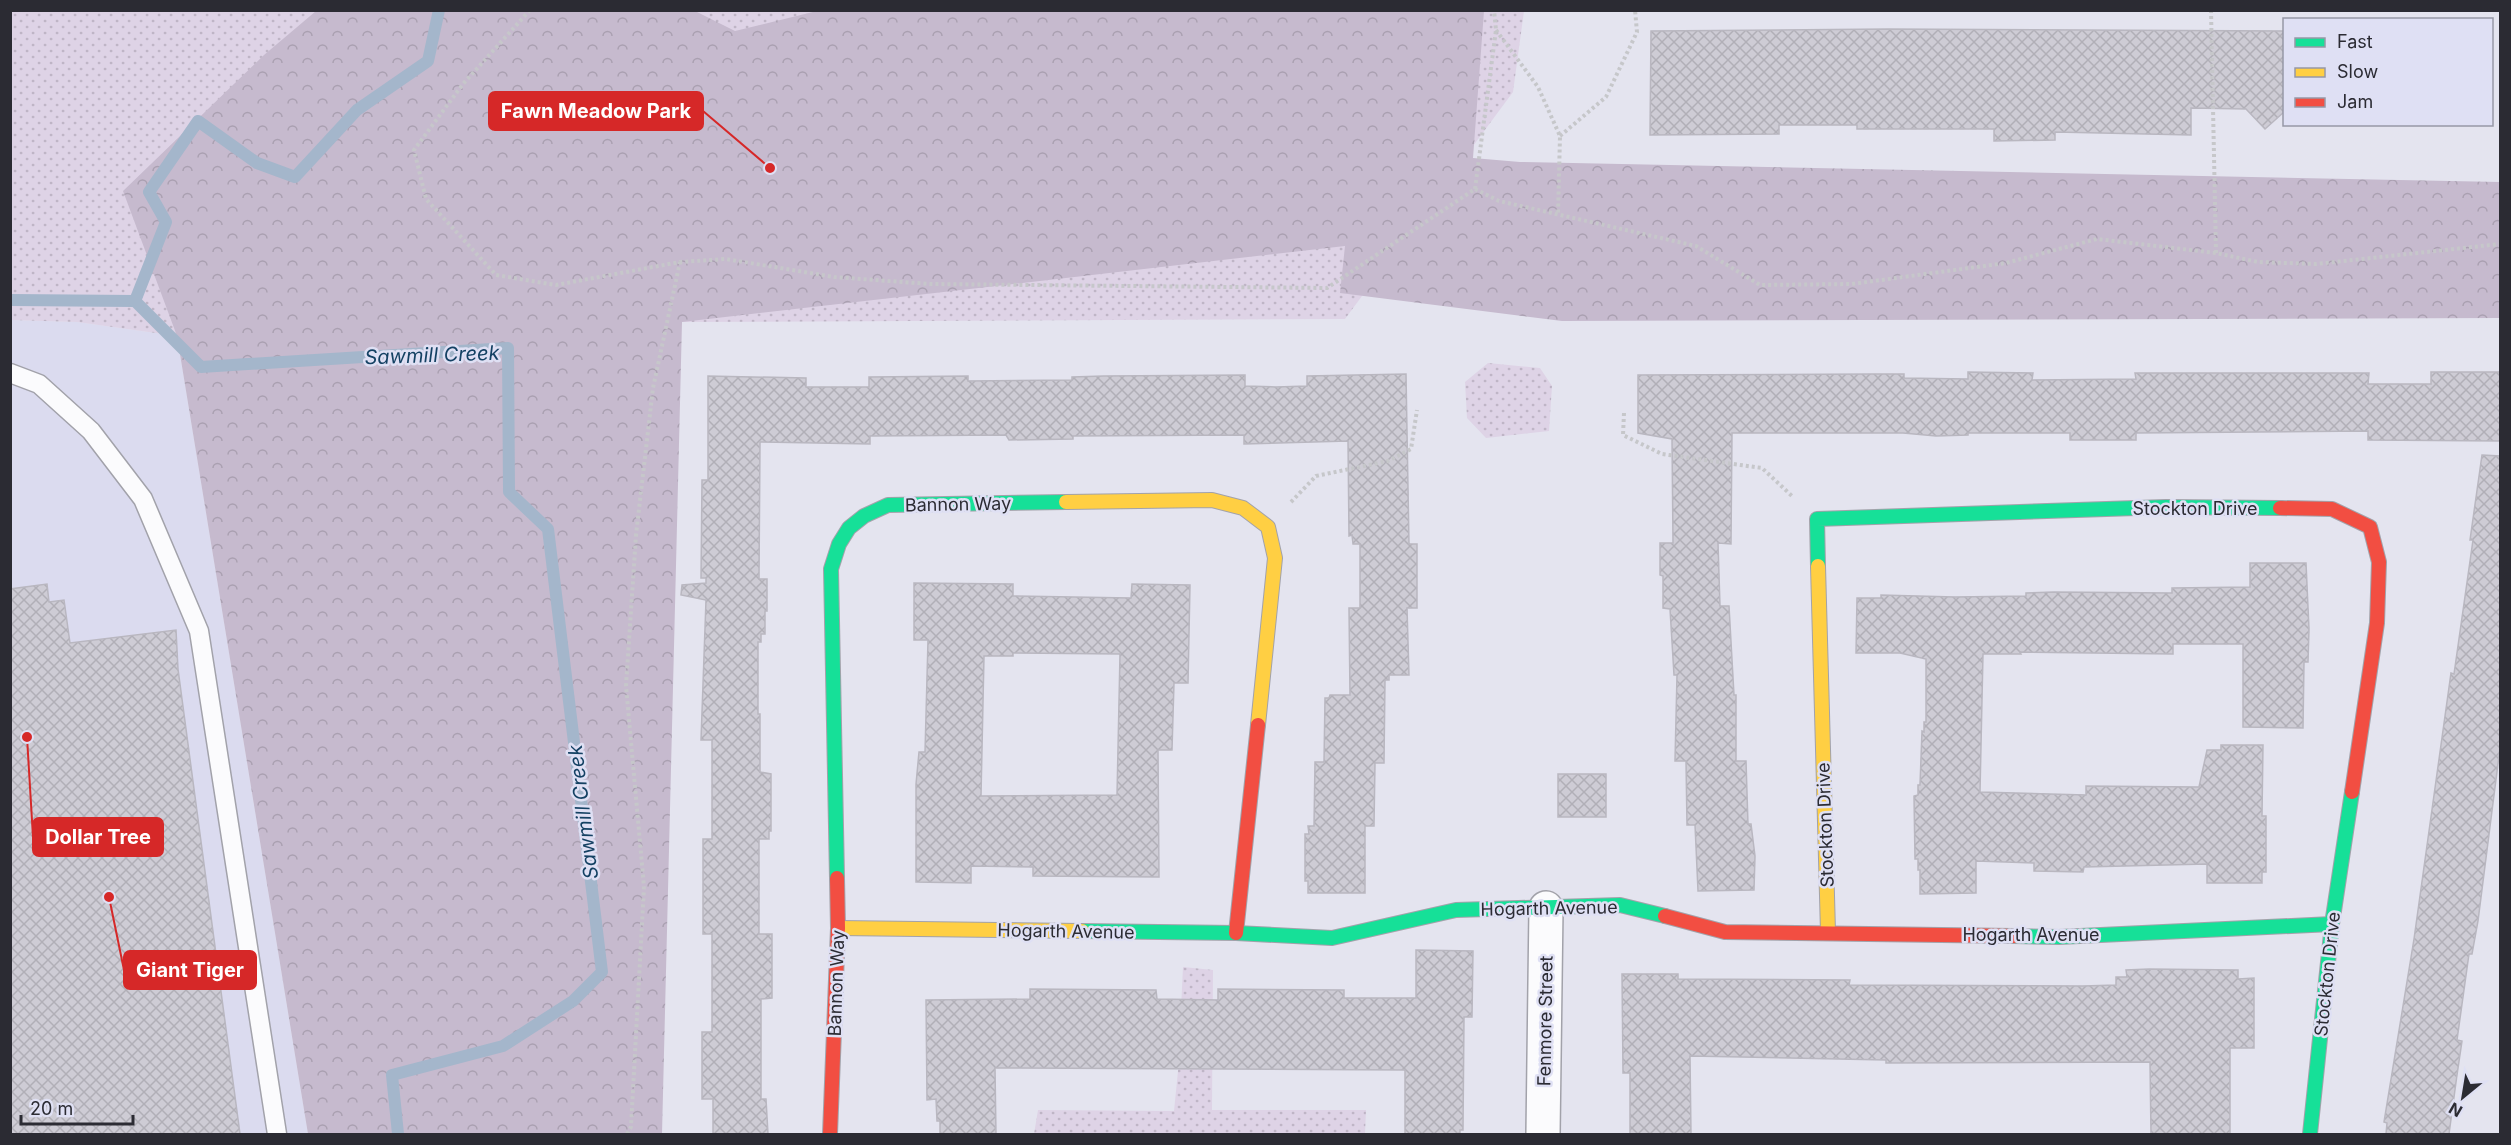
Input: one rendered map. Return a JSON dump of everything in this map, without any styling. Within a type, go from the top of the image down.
[{"type":"street","name":"Bannon Way","points":[[830,1134],[838,928],[831,569],[837,546],[848,526],[888,505],[1212,500],[1243,508],[1268,527]]},
{"type":"street","name":"Stockton Drive","points":[[1828,932],[1817,519],[2166,507],[2332,509],[2370,527],[2379,562],[2377,623],[2332,924],[2310,1134]]},
{"type":"street","points":[[1236,933],[1275,558],[1268,527]]},
{"type":"street","name":"Hogarth Avenue","points":[[838,928],[1236,933],[1332,938],[1456,910],[1620,905],[1725,932],[2059,937],[2332,924]]},
{"type":"street","name":"Fenmore Street","points":[[1544,1134],[1546,908]]},
{"type":"lane","points":[[10,373],[39,384],[91,431],[143,499],[200,631],[277,1134]]},
{"type":"path","points":[[530,10],[463,84],[414,150],[426,200],[496,275],[556,285],[680,262],[726,259],[834,278],[930,284],[1327,288],[1475,189],[1496,30],[1494,10]]},
{"type":"path","points":[[1560,136],[1606,97],[1637,32],[1635,10]]},
{"type":"path","points":[[2211,10],[2216,253]]},
{"type":"path","points":[[1496,30],[1538,87],[1560,136],[1558,214]]},
{"type":"path","points":[[1475,189],[1499,201],[1696,246],[1760,285],[1852,284],[2006,263],[2097,239],[2216,253],[2258,262],[2316,264],[2500,244]]},
{"type":"path","points":[[627,1134],[631,1128],[644,887],[626,686],[635,547],[652,387],[680,262]]},
{"type":"path","points":[[1268,527],[1316,476],[1388,461],[1411,449],[1418,410]]},
{"type":"path","points":[[1624,413],[1623,435],[1662,454],[1762,468],[1817,519]]},
{"type":"shaded area","points":[[10,11],[1524,11],[1513,92],[1345,319],[682,322],[177,336],[77,322],[11,320]]},
{"type":"shaded area","points":[[11,320],[77,322],[177,336],[308,1134],[11,1134]]},
{"type":"shaded area","points":[[1488,363],[1540,368],[1552,386],[1549,431],[1486,438],[1467,418],[1465,382]]},
{"type":"shaded area","points":[[1183,967],[1213,970],[1212,1110],[1366,1110],[1365,1134],[1034,1134],[1038,1110],[1174,1111]]},
{"type":"green space","points":[[316,11],[695,11],[735,31],[817,11],[1484,11],[1473,158],[1520,162],[2500,182],[2500,318],[1562,321],[1340,293],[1345,246],[682,322],[662,1134],[308,1134],[177,336],[123,191],[264,55]]},
{"type":"building","points":[[1888,29],[2283,31],[2283,113],[2265,129],[2246,109],[2191,108],[2191,135],[2055,132],[2055,140],[1994,141],[1994,129],[1857,129],[1857,125],[1779,125],[1779,134],[1650,135],[1651,31]]},
{"type":"building","points":[[1968,372],[2033,373],[2032,380],[2136,379],[2135,373],[2369,373],[2368,384],[2431,384],[2431,372],[2500,372],[2500,441],[2368,440],[2368,431],[2136,433],[2136,440],[2070,440],[2070,433],[1968,433],[1968,435],[1936,436],[1903,433],[1732,433],[1731,544],[1718,543],[1720,606],[1729,606],[1734,695],[1736,695],[1736,761],[1746,761],[1748,824],[1751,824],[1755,856],[1754,890],[1698,891],[1695,825],[1687,825],[1686,761],[1675,761],[1677,675],[1674,675],[1670,609],[1663,608],[1663,576],[1660,575],[1660,543],[1673,543],[1672,439],[1638,433],[1638,375],[1904,374],[1904,378],[1968,379]]},
{"type":"building","points":[[1406,374],[1409,544],[1417,544],[1417,608],[1407,608],[1409,675],[1389,675],[1389,680],[1385,680],[1384,763],[1375,763],[1374,826],[1365,826],[1365,893],[1308,893],[1308,881],[1305,881],[1305,834],[1309,834],[1308,826],[1314,826],[1315,762],[1324,762],[1325,698],[1329,698],[1330,695],[1350,695],[1349,608],[1360,608],[1360,544],[1353,544],[1352,535],[1349,536],[1348,441],[1244,444],[1244,435],[1073,436],[1073,439],[1009,440],[1006,435],[870,436],[870,444],[760,442],[759,579],[767,579],[767,611],[765,611],[765,634],[761,634],[761,642],[758,642],[758,714],[760,714],[760,772],[771,774],[771,831],[769,831],[769,839],[759,839],[759,934],[772,934],[772,998],[761,999],[761,1099],[766,1099],[768,1134],[713,1134],[713,1099],[702,1099],[702,1032],[712,1032],[712,934],[703,934],[703,839],[712,839],[712,740],[701,740],[706,600],[681,595],[682,585],[706,583],[706,578],[701,578],[702,480],[708,480],[708,376],[806,378],[806,387],[869,387],[869,377],[968,376],[968,381],[1072,380],[1072,377],[1104,376],[1245,375],[1245,386],[1276,387],[1307,386],[1307,376]]},
{"type":"building","points":[[2482,455],[2500,456],[2500,748],[2478,921],[2472,954],[2469,954],[2457,1040],[2462,1041],[2449,1134],[2386,1134],[2387,1123],[2384,1122],[2414,939],[2451,673],[2454,674],[2473,540],[2470,540]]},
{"type":"building","points":[[2250,563],[2306,563],[2309,629],[2308,662],[2304,662],[2303,728],[2243,727],[2243,644],[2173,644],[2173,654],[2020,652],[2021,654],[1983,654],[1980,792],[2086,795],[2086,786],[2199,787],[2207,750],[2221,750],[2221,745],[2263,745],[2262,816],[2266,816],[2266,872],[2262,872],[2262,883],[2207,883],[2207,864],[2084,867],[2083,872],[2034,871],[2034,863],[1976,861],[1976,893],[1920,894],[1920,870],[1918,870],[1918,859],[1915,859],[1914,796],[1918,795],[1918,785],[1920,785],[1922,731],[1924,732],[1924,722],[1926,722],[1926,659],[1900,653],[1856,653],[1857,598],[1881,598],[1881,595],[2026,596],[2026,593],[2054,592],[2172,593],[2172,588],[2250,587]]},
{"type":"building","points":[[914,583],[1013,584],[1013,596],[1131,598],[1132,584],[1190,585],[1188,683],[1174,683],[1172,750],[1158,750],[1159,877],[1033,876],[1033,867],[971,866],[971,883],[916,882],[916,784],[919,752],[925,752],[928,640],[914,640]],"holes":[[[1013,653],[1120,654],[1117,795],[981,796],[984,656],[1013,656]]]},
{"type":"building","points":[[47,584],[49,602],[64,600],[70,643],[176,630],[178,669],[240,1134],[10,1134],[10,589]]},
{"type":"building","points":[[1558,774],[1606,774],[1606,817],[1558,817]]},
{"type":"building","points":[[1416,950],[1473,951],[1472,1017],[1464,1017],[1463,1130],[1460,1130],[1460,1134],[1405,1134],[1405,1070],[995,1068],[996,1134],[940,1134],[936,1099],[927,1100],[926,1000],[1030,999],[1030,989],[1156,990],[1157,999],[1218,1000],[1218,989],[1344,990],[1344,998],[1416,998]]},
{"type":"building","points":[[2126,970],[2238,970],[2238,979],[2254,978],[2254,1048],[2230,1048],[2230,1134],[2151,1134],[2150,1062],[1886,1063],[1886,1060],[1690,1056],[1691,1134],[1630,1134],[1630,1073],[1623,1073],[1622,974],[1678,974],[1678,979],[1850,980],[1849,985],[2083,986],[2116,985],[2116,977],[2127,977]]},
{"type":"waterway","name":"Sawmill Creek","points":[[398,1134],[392,1075],[503,1046],[573,1001],[602,972],[548,529],[509,492],[508,348],[201,367],[135,301],[166,222],[149,192],[198,121],[257,163],[295,177],[357,110],[428,61],[439,10]]},
{"type":"waterway","points":[[10,300],[135,301]]},
{"type":"traffic: fast","points":[[837,878],[831,569],[839,544],[849,528],[864,516],[888,505],[1066,502]]},
{"type":"traffic: fast","points":[[1818,566],[1817,519],[2166,507],[2280,508]]},
{"type":"traffic: fast","points":[[2310,1134],[2332,924],[2352,792]]},
{"type":"traffic: fast","points":[[1082,931],[1236,933],[1332,938],[1456,910],[1620,905],[1665,916]]},
{"type":"traffic: fast","points":[[2014,936],[2059,937],[2332,924]]},
{"type":"traffic: slow","points":[[1066,502],[1212,500],[1243,508],[1268,527],[1275,558],[1258,725]]},
{"type":"traffic: slow","points":[[1818,566],[1828,932]]},
{"type":"traffic: slow","points":[[838,928],[1082,931]]},
{"type":"traffic: jam","points":[[2280,508],[2332,509],[2370,527],[2379,562],[2377,623],[2352,792]]},
{"type":"traffic: jam","points":[[1236,933],[1258,725]]},
{"type":"traffic: jam","points":[[830,1134],[838,928],[837,878]]},
{"type":"traffic: jam","points":[[1665,916],[1725,932],[2014,936]]},
{"type":"place","name":"Fawn Meadow Park","points":[[770,168]]},
{"type":"place","name":"Dollar Tree","points":[[27,737]]},
{"type":"place","name":"Giant Tiger","points":[[109,897]]}]
